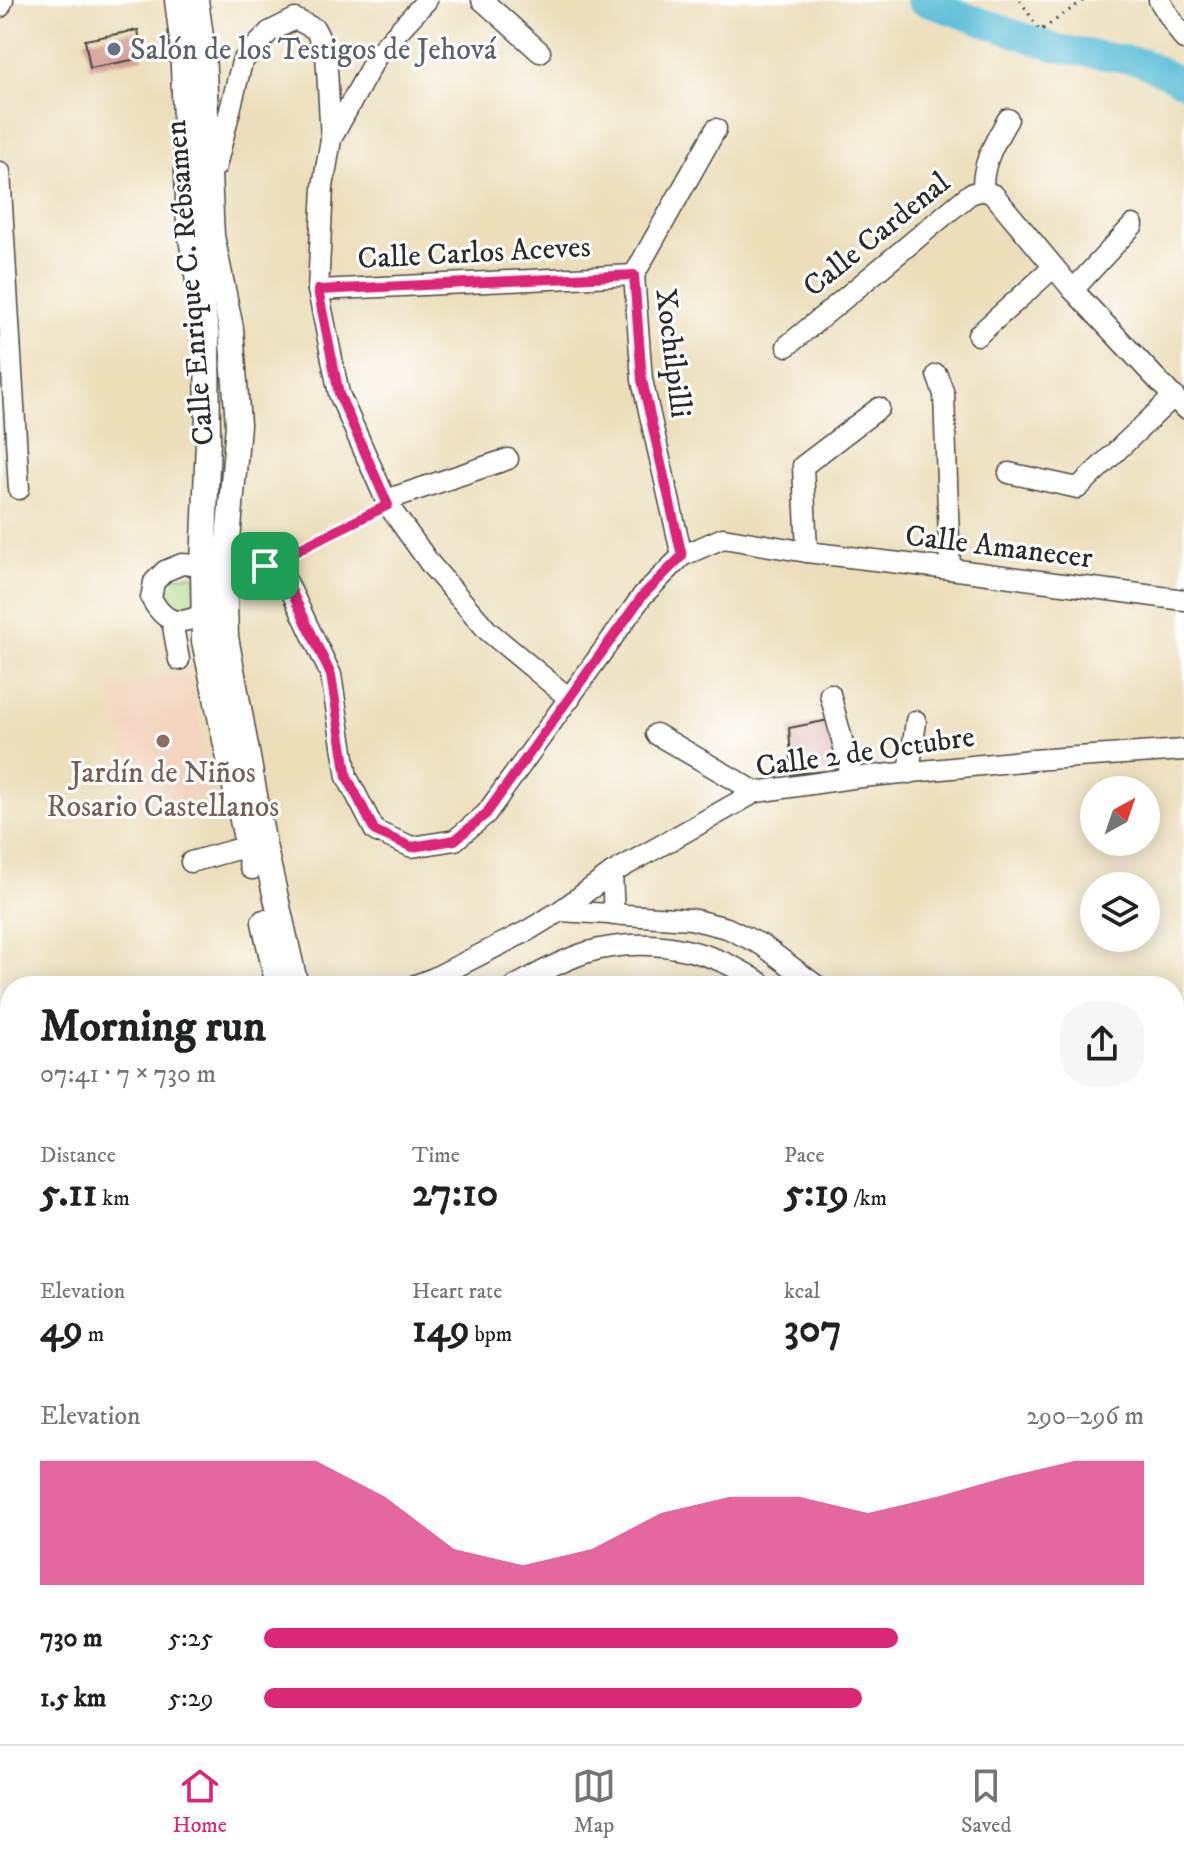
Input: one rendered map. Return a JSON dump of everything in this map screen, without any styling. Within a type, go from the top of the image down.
[{"type":"main road","name":"Calle Enrique C. Rébsamen","points":[[177,0],[182,40],[189,226],[207,336],[208,441],[215,564],[214,610],[204,641],[276,976]]},
{"type":"main road","name":"Calle Enrique C. Rébsamen","points":[[196,0],[213,166],[212,236],[231,328],[238,425],[215,564]]},
{"type":"main road","name":"Calle Enrique C. Rébsamen","points":[[214,610],[226,637],[264,845],[294,976]]},
{"type":"street","points":[[0,7],[3,0]]},
{"type":"street","points":[[331,139],[379,52],[427,0]]},
{"type":"street","points":[[482,0],[540,52]]},
{"type":"street","points":[[1159,0],[1184,39]]},
{"type":"street","points":[[213,166],[242,62],[269,32],[295,19],[315,29],[326,52],[331,139],[323,187],[318,290],[339,394],[387,503],[431,565],[488,631],[570,699]]},
{"type":"street","name":"Calle Cardenal","points":[[787,346],[970,194],[983,190],[982,173],[989,153],[1008,119]]},
{"type":"street","name":"Xochilpilli","points":[[682,556],[642,380],[634,275],[716,129]]},
{"type":"street","points":[[0,172],[19,489]]},
{"type":"street","points":[[983,190],[994,195],[1073,290],[1179,402],[1078,488],[1009,473]]},
{"type":"street","points":[[1073,290],[1133,225]]},
{"type":"street","points":[[978,335],[1054,267]]},
{"type":"street","name":"Calle Carlos Aceves","points":[[318,290],[634,275]]},
{"type":"street","points":[[937,375],[944,394],[950,569]]},
{"type":"street","points":[[807,552],[803,466],[879,408]]},
{"type":"street","points":[[387,503],[508,459]]},
{"type":"street","name":"Calle Amanecer","points":[[265,566],[287,582],[331,675],[347,777],[375,831],[412,847],[455,840],[486,814],[643,595],[682,556],[723,538],[807,552],[1184,600]]},
{"type":"street","points":[[214,610],[186,621],[172,621],[159,613],[151,598],[154,582],[165,571],[182,564],[247,561],[265,566]]},
{"type":"street","points":[[172,621],[179,660]]},
{"type":"street","points":[[830,694],[852,778]]},
{"type":"street","points":[[909,773],[916,721]]},
{"type":"street","points":[[656,734],[756,792]]},
{"type":"street","name":"Calle 2 de Octubre","points":[[438,976],[514,938],[560,911],[612,873],[756,792],[852,778],[1032,760],[1184,750]]},
{"type":"street","points":[[191,862],[248,846]]},
{"type":"street","points":[[612,873],[614,915]]},
{"type":"street","points":[[560,911],[691,919],[727,928],[762,945],[804,976]]},
{"type":"street","points":[[535,976],[586,953],[614,946],[649,945],[685,949],[720,960],[751,976]]},
{"type":"path","points":[[1020,0],[1040,31],[1084,0]]},
{"type":"path","points":[[265,566],[387,503]]},
{"type":"shaded area","name":"Jardín de Niños Rosario Castellanos","points":[[188,672],[216,794],[139,811],[111,689]]},
{"type":"green space","points":[[195,575],[196,606],[170,608],[161,597],[161,589],[171,576]]},
{"type":"building","name":"Salón de los Testigos de Jehová","points":[[138,30],[143,58],[90,68],[85,40]]},
{"type":"building","points":[[829,720],[840,770],[792,774],[789,728]]},
{"type":"waterway","points":[[920,0],[1056,48],[1142,62],[1184,83]]},
{"type":"place","name":"Salón de los Testigos de Jehová","points":[[114,49]]},
{"type":"place","name":"Jardín de Niños Rosario Castellanos","points":[[163,741]]},
{"type":"route","points":[[634,275],[642,380],[682,556],[643,595],[486,814],[455,840],[412,847],[375,831],[347,777],[331,675],[287,582],[265,566],[388,505],[339,394],[318,290],[634,275]]}]
